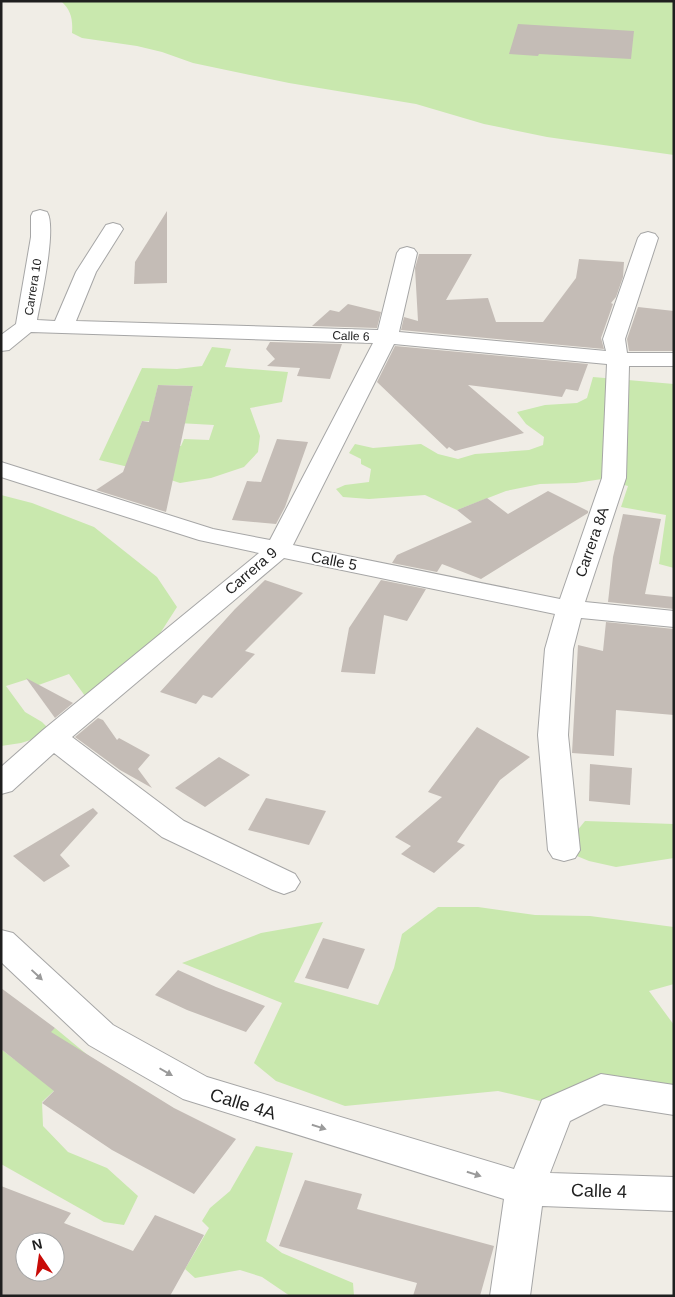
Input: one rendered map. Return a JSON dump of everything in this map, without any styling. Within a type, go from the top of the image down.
[{"type":"street","name":"Carrera 10","points":[[1,345],[26,326],[41,237],[40,216]]},
{"type":"street","points":[[63,327],[86,272],[113,228]]},
{"type":"street","name":"Carrera 8A","points":[[564,850],[553,735],[559,649],[570,609],[614,478],[618,358],[614,339],[648,238]]},
{"type":"street","name":"Carrera 9","points":[[1,784],[53,737],[278,550],[387,337],[407,253]]},
{"type":"street","name":"Calle 6","points":[[26,326],[387,337],[618,358],[674,360]]},
{"type":"street","name":"Calle 5","points":[[1,470],[208,535],[570,609],[674,619]]},
{"type":"street","points":[[53,737],[173,829],[284,882]]},
{"type":"street","name":"Calle 4A","points":[[1,942],[102,1035],[196,1089],[525,1189]]},
{"type":"street","points":[[510,1296],[525,1189],[555,1111],[601,1089],[674,1100]]},
{"type":"street","name":"Calle 4","points":[[525,1189],[674,1194]]},
{"type":"green space","points":[[61,1],[674,1],[674,155],[547,137],[484,124],[416,104],[289,83],[193,63],[162,52],[137,46],[82,38],[72,33],[71,15]]},
{"type":"green space","points":[[212,347],[231,349],[225,367],[288,372],[282,402],[250,408],[260,436],[258,452],[244,467],[211,478],[180,483],[137,469],[99,460],[142,368],[177,369],[202,366]],"holes":[[[158,385],[193,386],[188,409],[153,408]],[[142,421],[214,425],[209,440],[184,439],[181,446],[134,444]]]},
{"type":"green space","points":[[593,377],[674,384],[674,568],[659,564],[666,515],[621,507],[628,486],[602,479],[576,483],[540,484],[506,491],[457,510],[425,495],[369,499],[343,497],[336,489],[345,485],[369,482],[371,469],[361,464],[361,459],[349,453],[355,444],[373,448],[421,444],[438,454],[458,459],[475,454],[529,450],[543,445],[544,437],[526,424],[517,412],[545,405],[577,403],[587,398]]},
{"type":"green space","points":[[1,495],[32,503],[94,527],[157,577],[177,607],[159,635],[88,700],[69,674],[33,687],[28,679],[6,686],[25,712],[42,722],[53,733],[21,743],[1,746]]},
{"type":"green space","points":[[585,821],[674,824],[674,858],[616,867],[589,861],[572,854],[572,837]]},
{"type":"green space","points":[[438,907],[478,907],[535,915],[590,916],[674,927],[674,984],[649,991],[674,1025],[674,1106],[619,1101],[553,1104],[498,1091],[345,1106],[276,1081],[254,1063],[282,1003],[182,963],[261,933],[323,922],[294,982],[378,1005],[394,968],[402,934]]},
{"type":"green space","points":[[55,1028],[90,1057],[42,1102],[43,1126],[68,1152],[107,1168],[138,1196],[124,1225],[104,1222],[1,1164],[1,1049],[15,1060]]},
{"type":"green space","points":[[256,1146],[293,1153],[266,1241],[282,1253],[353,1283],[354,1296],[290,1296],[262,1277],[240,1270],[195,1278],[185,1269],[209,1228],[202,1221],[210,1208],[230,1191]]},
{"type":"building","points":[[518,24],[634,31],[631,59],[509,54]]},
{"type":"building","points":[[167,211],[167,283],[134,284],[135,262]]},
{"type":"building","points":[[419,254],[472,254],[446,300],[488,298],[496,322],[543,322],[576,278],[579,259],[624,262],[623,277],[616,297],[611,303],[613,304],[601,338],[604,349],[401,330],[404,317],[418,321],[415,268]]},
{"type":"building","points":[[348,304],[381,312],[377,328],[312,326],[330,310],[339,312]]},
{"type":"building","points":[[638,307],[674,311],[674,351],[629,351],[627,339]]},
{"type":"building","points":[[270,342],[342,344],[330,379],[297,376],[300,368],[267,366],[275,359],[266,349]]},
{"type":"building","points":[[395,346],[588,364],[578,391],[566,389],[562,397],[468,385],[524,433],[455,451],[449,447],[447,449],[377,382]]},
{"type":"building","points":[[158,385],[193,386],[166,512],[96,490],[123,472],[142,421],[149,422]]},
{"type":"building","points":[[277,439],[308,442],[285,507],[276,524],[232,520],[247,481],[261,482]]},
{"type":"building","points":[[548,491],[588,511],[588,513],[481,579],[442,564],[437,572],[392,563],[397,555],[472,522],[457,510],[487,498],[508,514]]},
{"type":"building","points":[[623,514],[661,519],[645,594],[674,597],[674,609],[608,602],[613,557]]},
{"type":"building","points":[[265,580],[303,593],[245,651],[255,654],[212,698],[203,695],[196,704],[160,692],[235,609]]},
{"type":"building","points":[[381,580],[426,589],[407,621],[384,615],[375,674],[341,672],[349,628]]},
{"type":"building","points":[[606,622],[674,629],[674,715],[616,710],[614,756],[572,753],[578,645],[603,651]]},
{"type":"building","points":[[26,678],[73,703],[55,718]]},
{"type":"building","points":[[98,718],[103,720],[117,740],[119,738],[150,755],[138,769],[152,788],[120,770],[75,737]]},
{"type":"building","points":[[477,727],[530,757],[500,780],[457,842],[465,845],[434,873],[401,854],[411,846],[395,837],[442,797],[428,792]]},
{"type":"building","points":[[219,757],[250,775],[205,807],[175,788]]},
{"type":"building","points":[[590,764],[632,768],[630,805],[589,801]]},
{"type":"building","points":[[266,798],[326,811],[309,845],[248,830]]},
{"type":"building","points":[[93,808],[98,813],[60,855],[70,866],[44,882],[13,856]]},
{"type":"building","points":[[323,938],[365,949],[348,989],[305,978]]},
{"type":"building","points":[[178,970],[265,1006],[246,1032],[187,1010],[155,995]]},
{"type":"building","points":[[1,988],[55,1028],[51,1032],[174,1108],[236,1139],[194,1194],[112,1150],[42,1103],[54,1091],[1,1049]]},
{"type":"building","points":[[305,1180],[362,1194],[357,1209],[494,1246],[480,1296],[413,1296],[417,1283],[279,1246]]},
{"type":"building","points":[[1,1186],[71,1213],[64,1223],[133,1251],[155,1215],[204,1235],[170,1296],[1,1296]]}]
